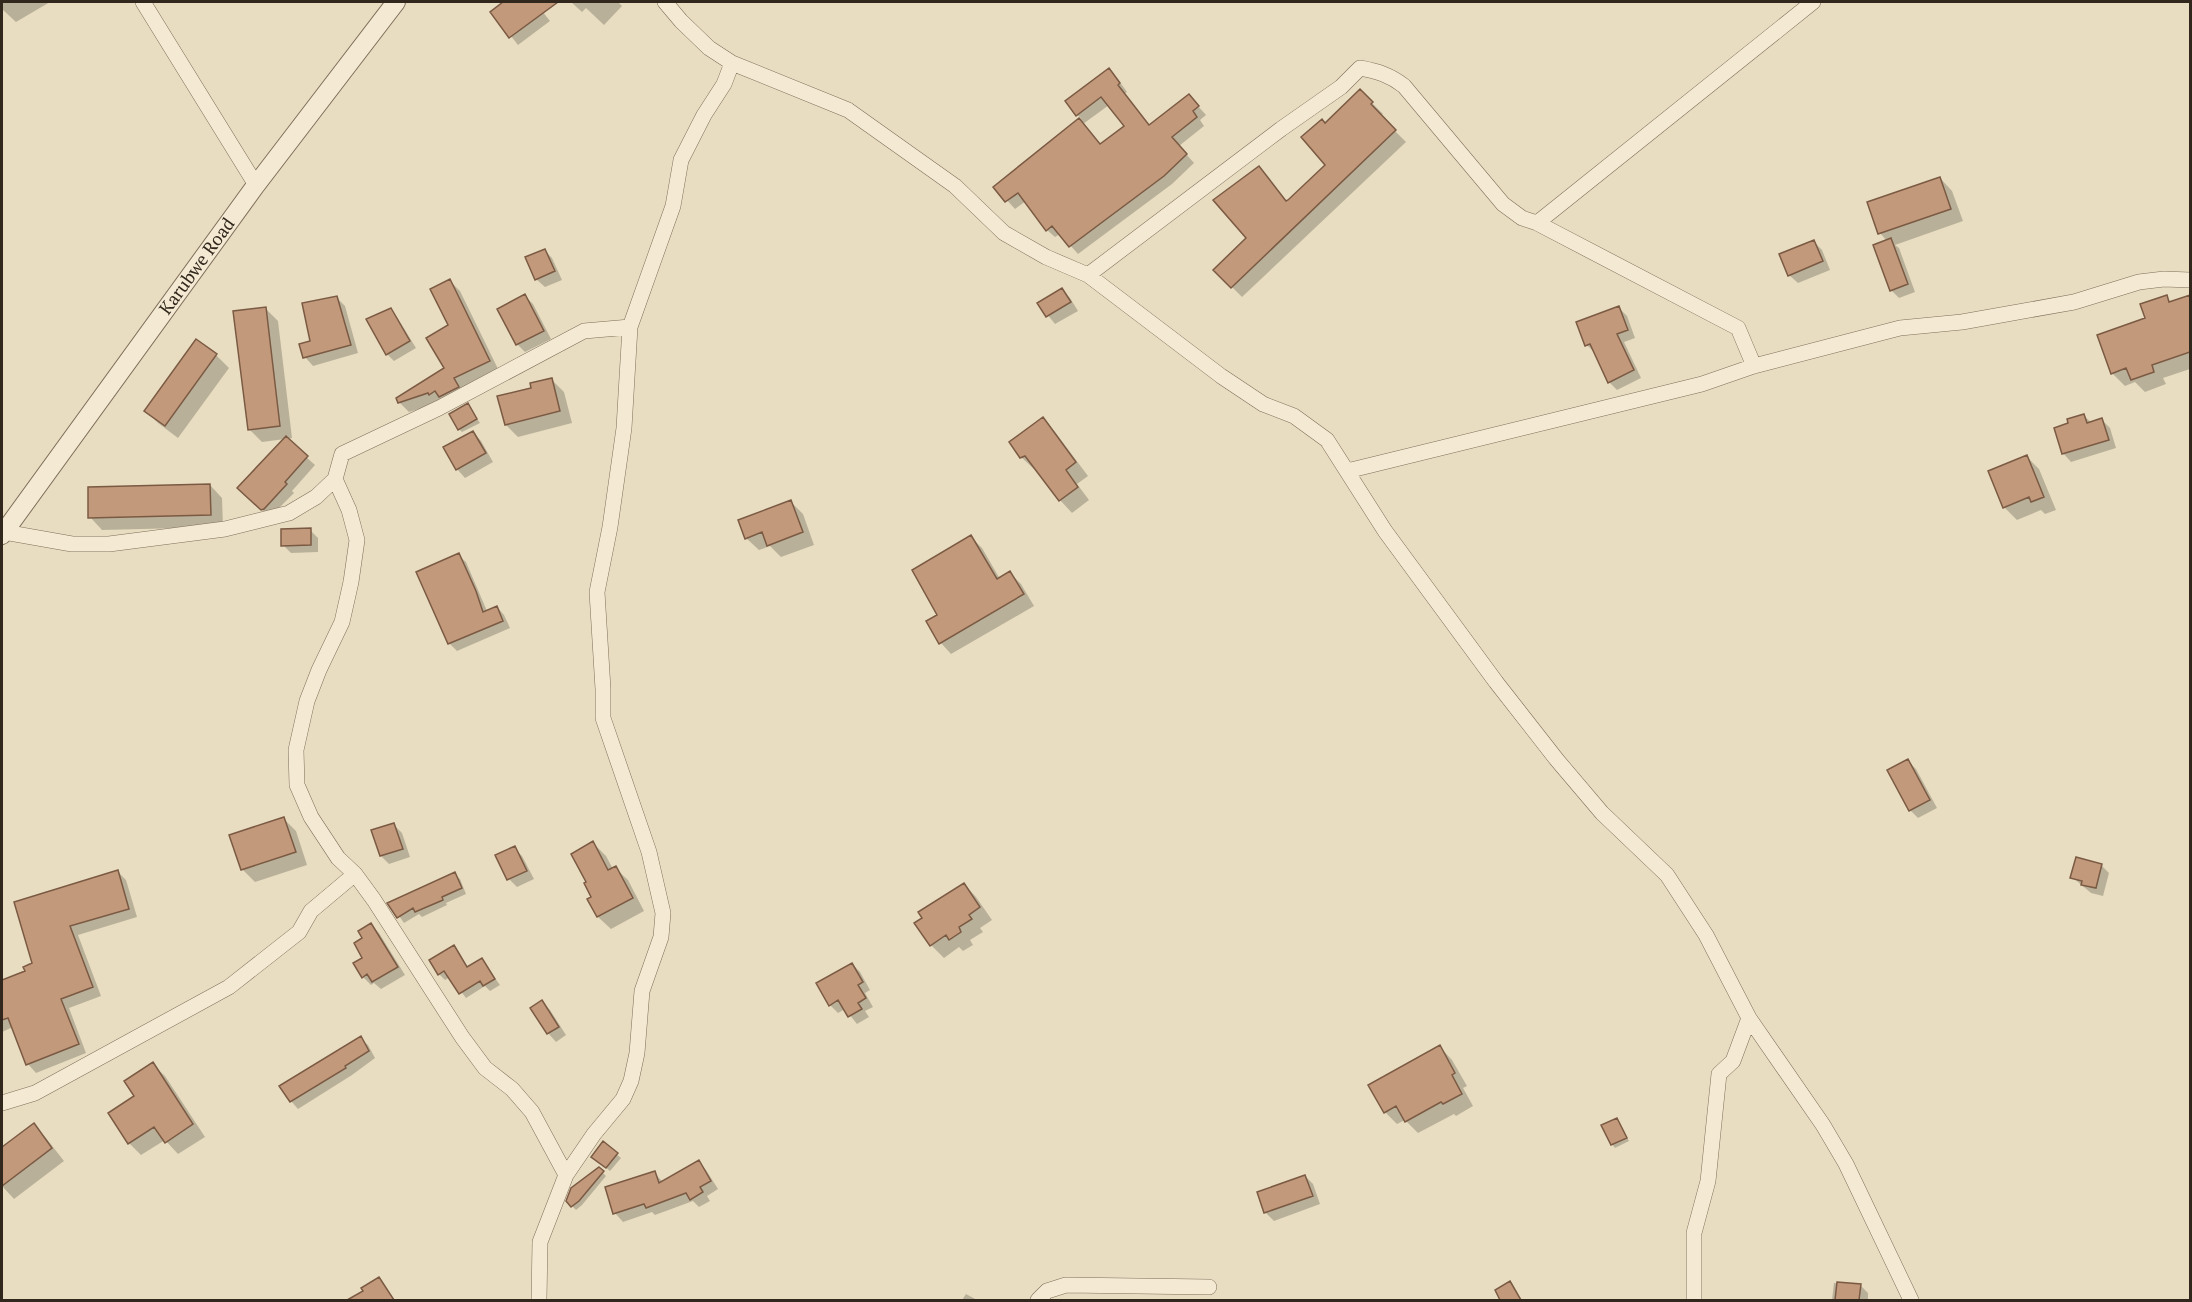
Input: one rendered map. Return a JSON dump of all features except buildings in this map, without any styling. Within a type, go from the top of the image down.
[{"type":"street","points":[[142,2],[256,185]]},
{"type":"street","name":"Karubwe Road","points":[[3,533],[256,185],[396,2]]},
{"type":"street","points":[[665,2],[709,48],[732,63],[848,110],[956,186],[1004,233],[1046,257],[1088,275],[1221,376],[1263,404],[1294,416],[1327,440],[1385,531],[1496,682],[1602,813],[1667,875],[1706,934],[1749,1018],[1823,1125],[1846,1164],[1911,1300]]},
{"type":"street","points":[[1537,223],[1813,2]]},
{"type":"street","points":[[539,1300],[540,1242],[566,1175],[594,1134],[623,1098],[631,1081],[637,1053],[642,991],[661,937],[663,913],[649,852],[603,718],[597,592],[610,527],[624,428],[630,327],[673,206],[681,160],[704,115],[724,84],[732,63]]},
{"type":"street","points":[[1088,275],[1281,129],[1341,87],[1360,68],[1385,74],[1404,86],[1503,204],[1522,218],[1537,223],[1738,328],[1754,366]]},
{"type":"street","points":[[1347,471],[1702,384],[1754,366],[1900,328],[1962,322],[2074,302],[2139,282],[2164,279],[2190,280]]},
{"type":"street","points":[[3,533],[72,543],[109,544],[225,529],[289,513],[316,496],[335,479],[342,454],[439,408],[584,331],[630,327]]},
{"type":"street","points":[[335,479],[357,540],[342,622],[319,669],[307,701],[296,750],[297,785],[311,817],[338,858],[355,874],[374,900],[462,1037],[486,1068],[512,1089],[532,1112],[566,1175]]},
{"type":"street","points":[[2,1103],[35,1093],[229,987],[299,932],[311,911],[355,874]]},
{"type":"street","points":[[1694,1300],[1694,1233],[1708,1181],[1719,1074],[1733,1061],[1749,1018]]},
{"type":"street","points":[[1038,1300],[1047,1292],[1066,1285],[1209,1287]]}]
